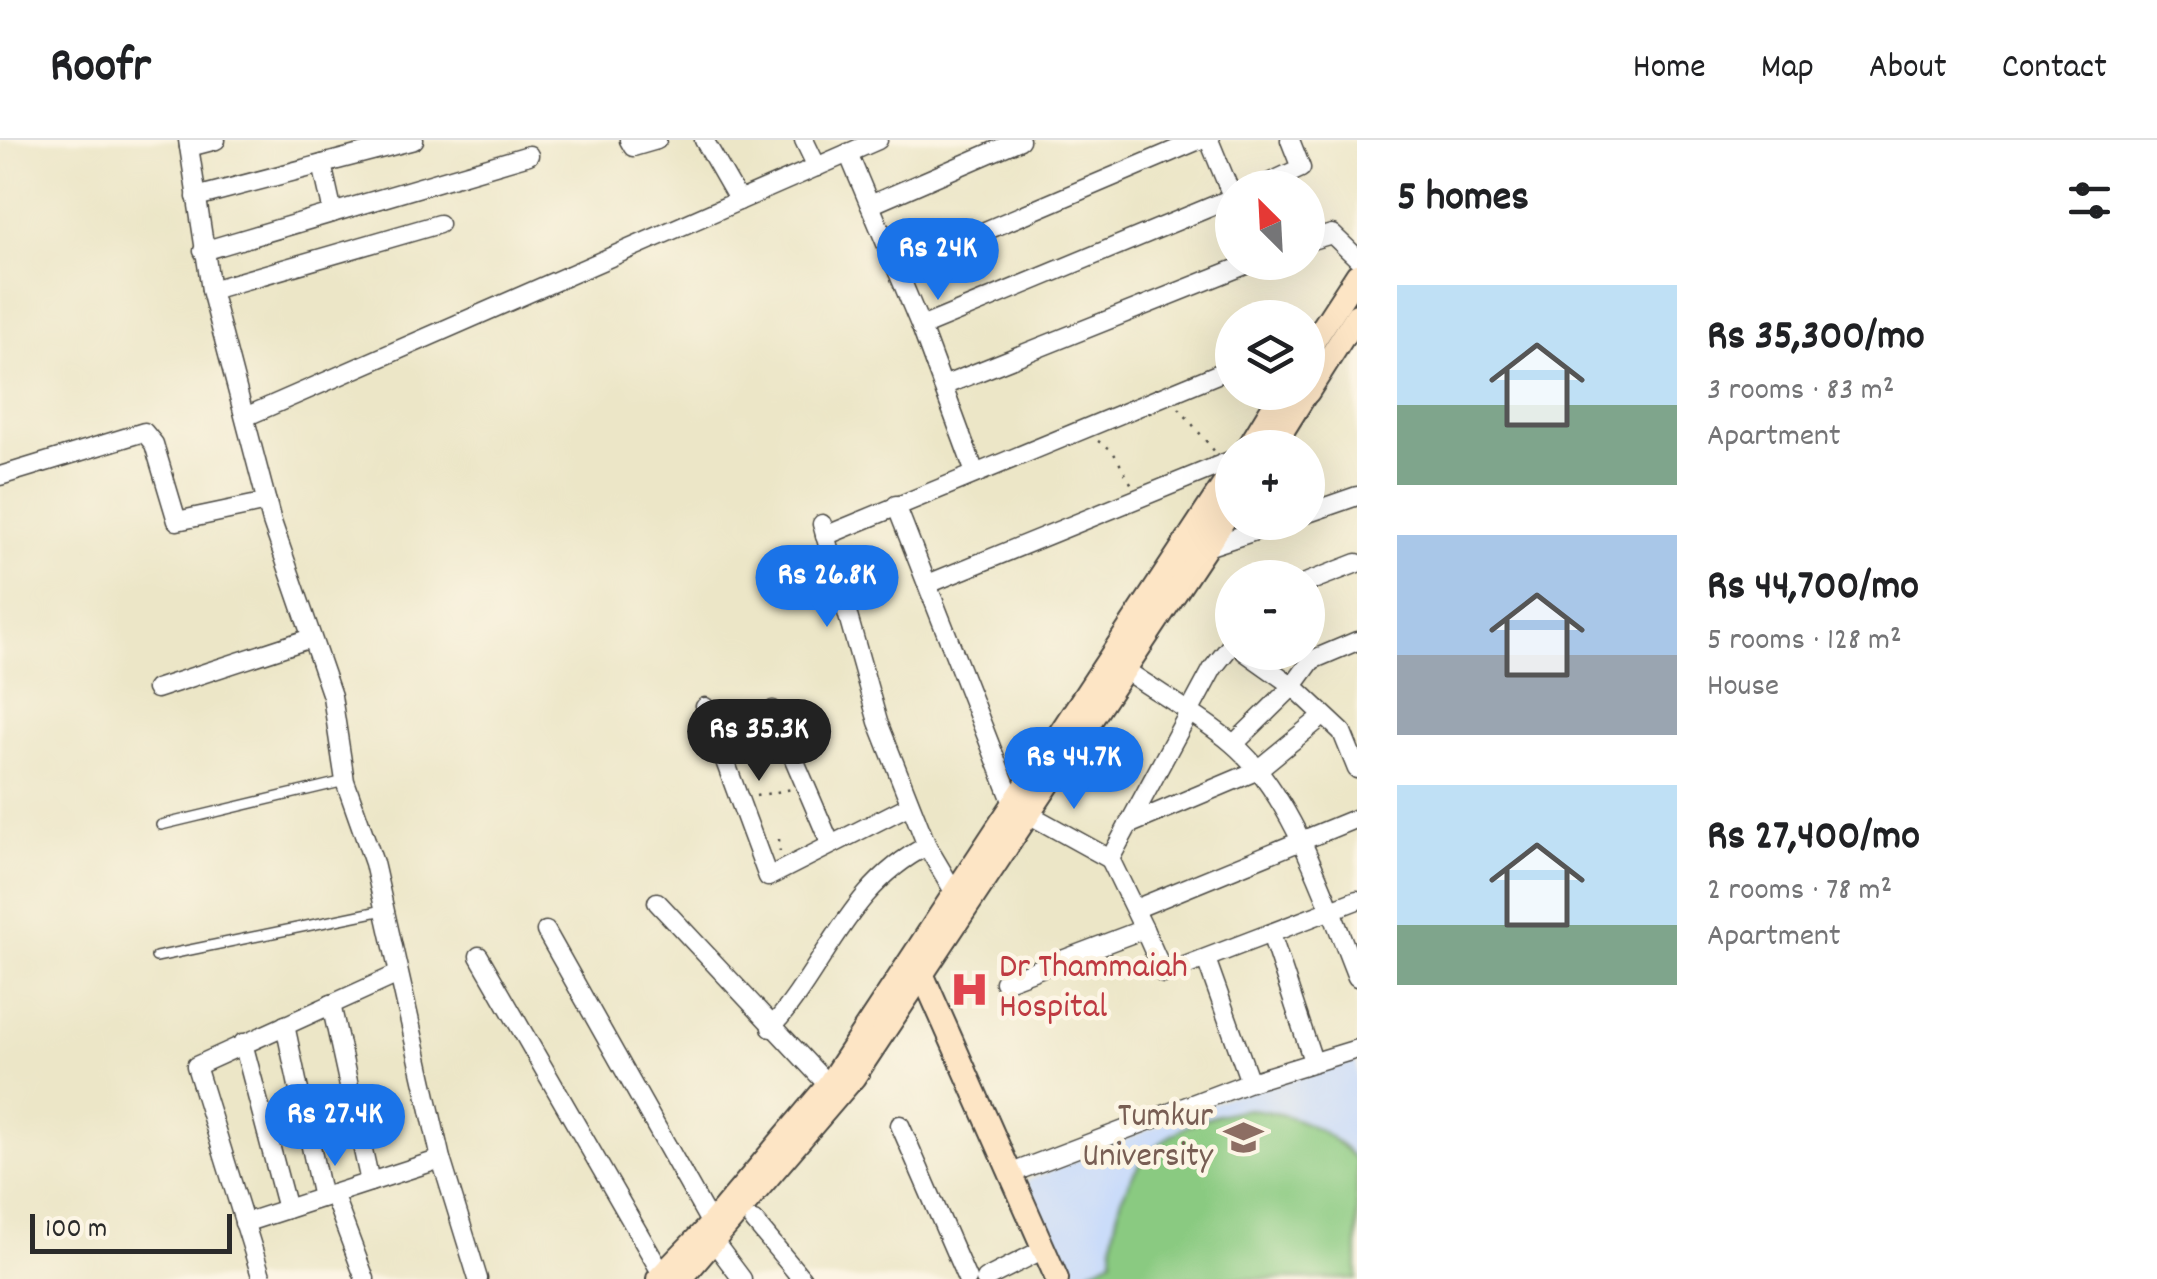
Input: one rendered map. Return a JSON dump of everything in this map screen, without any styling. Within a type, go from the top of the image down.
[{"type":"main road","points":[[1325,323],[1357,275]]},
{"type":"main road","points":[[1325,364],[1357,315]]},
{"type":"main road","points":[[713,1234],[918,966],[1021,810],[1215,488]]},
{"type":"main road","points":[[667,1278],[713,1234],[854,1077],[956,895],[1125,670],[1215,535]]},
{"type":"main road","points":[[918,966],[1057,1279]]},
{"type":"street","points":[[216,140],[188,143],[211,290],[268,502],[332,696],[345,780],[374,863],[396,975],[441,1159],[478,1279]]},
{"type":"street","points":[[196,197],[414,140]]},
{"type":"street","points":[[630,140],[632,148],[657,140]]},
{"type":"street","points":[[704,140],[739,201]]},
{"type":"street","points":[[804,140],[817,166]]},
{"type":"street","points":[[245,417],[878,140]]},
{"type":"street","points":[[870,205],[1020,140]]},
{"type":"street","points":[[898,268],[1198,140]]},
{"type":"street","points":[[1209,140],[1221,170]]},
{"type":"street","points":[[1290,140],[1301,168],[1297,170]]},
{"type":"street","points":[[848,153],[922,327],[975,473]]},
{"type":"street","points":[[203,251],[529,155]]},
{"type":"street","points":[[322,164],[334,212]]},
{"type":"street","points":[[922,327],[1215,204]]},
{"type":"street","points":[[211,290],[439,224]]},
{"type":"street","points":[[1325,236],[1332,234],[1357,258]]},
{"type":"street","points":[[943,386],[1215,278]]},
{"type":"street","points":[[956,895],[927,846],[878,722],[824,530],[896,505],[1215,375]]},
{"type":"street","points":[[0,476],[144,432],[154,444],[177,521],[268,502]]},
{"type":"street","points":[[928,584],[1215,470]]},
{"type":"street","points":[[1325,508],[1357,496]]},
{"type":"street","points":[[896,505],[1021,810],[1110,859],[1164,974],[1357,900]]},
{"type":"street","points":[[1207,547],[1228,540]]},
{"type":"street","points":[[1325,575],[1357,563]]},
{"type":"street","points":[[156,688],[311,638]]},
{"type":"street","points":[[1234,744],[1294,686],[1312,660],[1357,641]]},
{"type":"street","points":[[1110,859],[1215,664]]},
{"type":"street","points":[[1125,670],[1234,744],[1256,770],[1302,840],[1357,978]]},
{"type":"street","points":[[1271,670],[1294,686],[1324,716],[1349,729],[1357,769]]},
{"type":"street","points":[[705,707],[768,877],[830,842],[910,805]]},
{"type":"street","points":[[773,710],[830,842]]},
{"type":"street","points":[[1128,825],[1256,770],[1324,716]]},
{"type":"street","points":[[1135,909],[1357,818]]},
{"type":"street","points":[[772,1028],[801,995],[870,886],[892,864],[927,846]]},
{"type":"street","points":[[657,902],[828,1084]]},
{"type":"street","points":[[1004,982],[1144,929]]},
{"type":"street","points":[[546,931],[713,1234],[742,1279]]},
{"type":"street","points":[[1271,934],[1314,1061]]},
{"type":"street","points":[[480,956],[667,1278]]},
{"type":"street","points":[[1206,959],[1250,1082]]},
{"type":"street","points":[[262,1279],[196,1066],[396,975]]},
{"type":"street","points":[[331,1004],[370,1182]]},
{"type":"street","points":[[285,1024],[327,1196],[364,1276],[344,1279]]},
{"type":"street","points":[[243,1043],[287,1209]]},
{"type":"street","points":[[1009,1174],[1250,1082],[1357,1049]]},
{"type":"street","points":[[900,1125],[966,1279]]},
{"type":"street","points":[[244,1223],[441,1159]]},
{"type":"street","points":[[754,1221],[802,1279]]},
{"type":"street","points":[[985,1279],[1042,1250]]},
{"type":"lane","points":[[161,825],[345,780]]},
{"type":"lane","points":[[156,957],[384,910]]},
{"type":"path","points":[[1160,398],[1193,422],[1215,448]]},
{"type":"path","points":[[1073,433],[1112,450],[1137,498]]},
{"type":"path","points":[[740,801],[799,789]]},
{"type":"shaded area","name":"Tumkur University","points":[[1357,1061],[1357,1279],[1070,1279],[1026,1181],[1231,1095]]},
{"type":"green space","name":"Tumkur University","points":[[1249,1109],[1308,1124],[1357,1161],[1357,1279],[1087,1279],[1085,1273],[1112,1259],[1122,1199],[1148,1154],[1191,1124]]},
{"type":"place","name":"Dr Thammaiah Hospital","points":[[969,989]]},
{"type":"place","name":"Tumkur University","points":[[1243,1138]]}]
